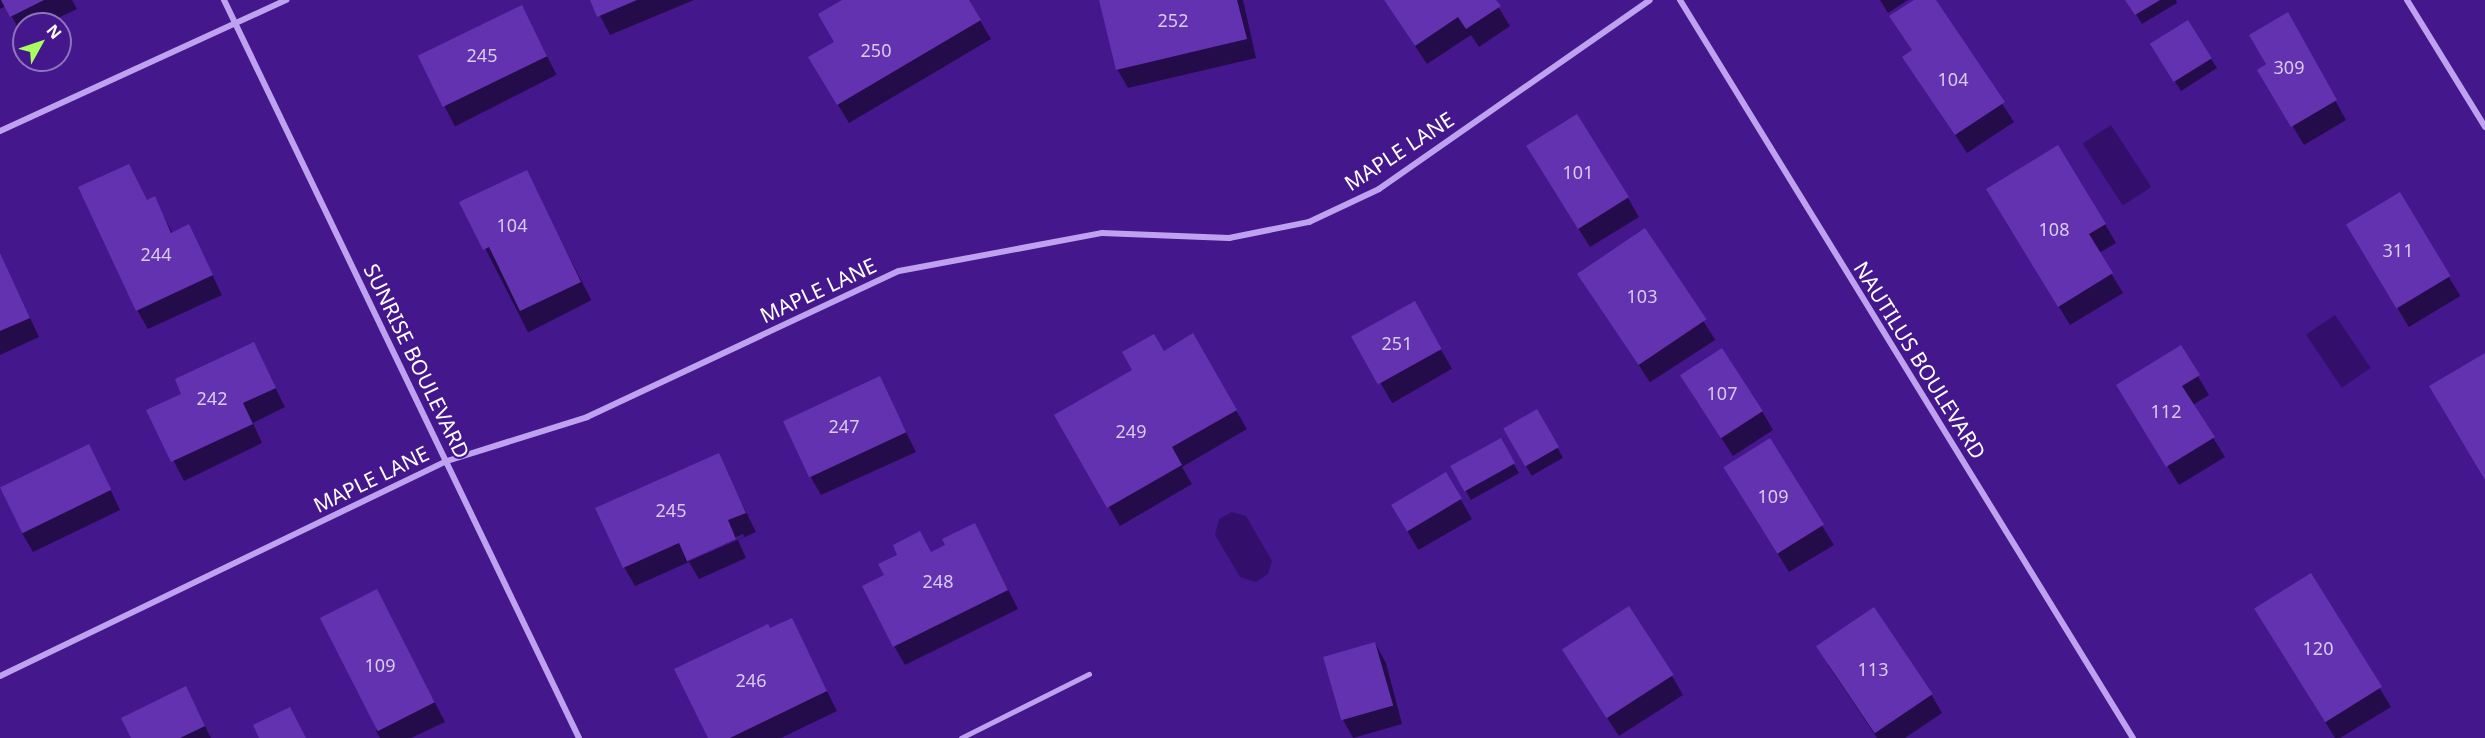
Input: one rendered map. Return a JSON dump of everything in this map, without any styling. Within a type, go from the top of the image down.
[{"type":"street","name":"SUNRISE BOULEVARD","points":[[224,0],[579,738]]},
{"type":"street","points":[[0,131],[234,21],[286,0]]},
{"type":"street","name":"MAPLE LANE","points":[[0,676],[447,461],[587,417],[899,271],[1102,233],[1229,238],[1309,222],[1379,189],[1650,0]]},
{"type":"street","name":"NAUTILUS BOULEVARD","points":[[1680,0],[2133,738]]},
{"type":"street","points":[[2407,0],[2485,127]]},
{"type":"lane","points":[[961,738],[1089,674]]},
{"type":"shaded area","points":[[2111,125],[2151,187],[2123,206],[2082,144]]},
{"type":"shaded area","points":[[2335,315],[2371,368],[2342,388],[2306,335]]},
{"type":"shaded area","points":[[1232,512],[1246,516],[1272,561],[1268,574],[1256,582],[1240,577],[1215,535],[1219,519]]},
{"type":"building","points":[[1,0],[44,0],[20,12],[12,12],[10,17]]},
{"type":"building","points":[[590,0],[637,0],[597,17]]},
{"type":"building","points":[[842,0],[969,0],[981,20],[837,105],[808,57],[834,42],[818,14]]},
{"type":"building","points":[[1099,0],[1237,0],[1247,39],[1116,70]]},
{"type":"building","points":[[1384,0],[1496,0],[1501,6],[1466,29],[1458,17],[1415,46]]},
{"type":"building","points":[[1914,0],[1936,0],[2005,102],[1955,135],[1902,57],[1912,50],[1889,16]]},
{"type":"building","points":[[2125,0],[2160,0],[2135,15]]},
{"type":"building","points":[[522,5],[547,56],[443,107],[418,56]]},
{"type":"building","points":[[2288,12],[2337,100],[2291,127],[2257,70],[2266,64],[2249,35]]},
{"type":"building","points":[[2188,20],[2212,58],[2174,82],[2150,44]]},
{"type":"building","points":[[1577,114],[1629,197],[1578,229],[1526,146]]},
{"type":"building","points":[[2058,145],[2106,224],[2089,234],[2113,273],[2058,307],[1986,189]]},
{"type":"building","points":[[129,164],[147,200],[155,196],[171,233],[189,224],[213,275],[136,311],[78,187]]},
{"type":"building","points":[[527,170],[581,282],[520,311],[489,247],[483,250],[459,202]]},
{"type":"building","points":[[2400,192],[2450,276],[2396,308],[2346,224]]},
{"type":"building","points":[[1645,228],[1707,319],[1639,365],[1577,274]]},
{"type":"building","points":[[0,253],[30,318],[0,331]]},
{"type":"building","points":[[1415,301],[1442,349],[1378,384],[1351,336]]},
{"type":"building","points":[[1193,333],[1237,410],[1172,447],[1182,465],[1107,508],[1054,415],[1132,370],[1122,352],[1154,334],[1164,351]]},
{"type":"building","points":[[254,342],[276,388],[243,403],[253,424],[171,462],[146,410],[181,394],[175,379]]},
{"type":"building","points":[[2181,345],[2200,375],[2182,386],[2215,437],[2166,467],[2116,385]]},
{"type":"building","points":[[1722,348],[1763,411],[1721,438],[1680,375]]},
{"type":"building","points":[[2485,353],[2485,480],[2429,386]]},
{"type":"building","points":[[880,376],[906,432],[809,477],[783,421]]},
{"type":"building","points":[[1537,409],[1559,447],[1525,467],[1503,428]]},
{"type":"building","points":[[1501,438],[1515,463],[1464,491],[1450,466]]},
{"type":"building","points":[[1770,438],[1824,525],[1777,554],[1723,467]]},
{"type":"building","points":[[89,444],[111,490],[22,533],[0,487]]},
{"type":"building","points":[[719,453],[746,513],[728,520],[736,539],[687,561],[679,543],[623,568],[595,508]]},
{"type":"building","points":[[1446,472],[1462,499],[1407,532],[1391,505]]},
{"type":"building","points":[[975,523],[1008,590],[893,647],[862,586],[884,575],[878,564],[897,555],[893,545],[920,531],[931,552],[945,545],[942,539]]},
{"type":"building","points":[[2311,573],[2382,687],[2325,722],[2254,609]]},
{"type":"building","points":[[377,589],[435,702],[378,731],[320,618]]},
{"type":"building","points":[[1629,606],[1674,675],[1607,718],[1562,650]]},
{"type":"building","points":[[1874,607],[1933,694],[1875,733],[1816,646]]},
{"type":"building","points":[[792,618],[827,691],[730,738],[708,738],[674,669],[768,624],[770,628]]},
{"type":"building","points":[[1375,642],[1393,705],[1341,720],[1323,657]]},
{"type":"building","points":[[186,686],[205,726],[180,738],[131,738],[121,718]]},
{"type":"building","points":[[290,707],[306,738],[259,738],[253,725]]}]
